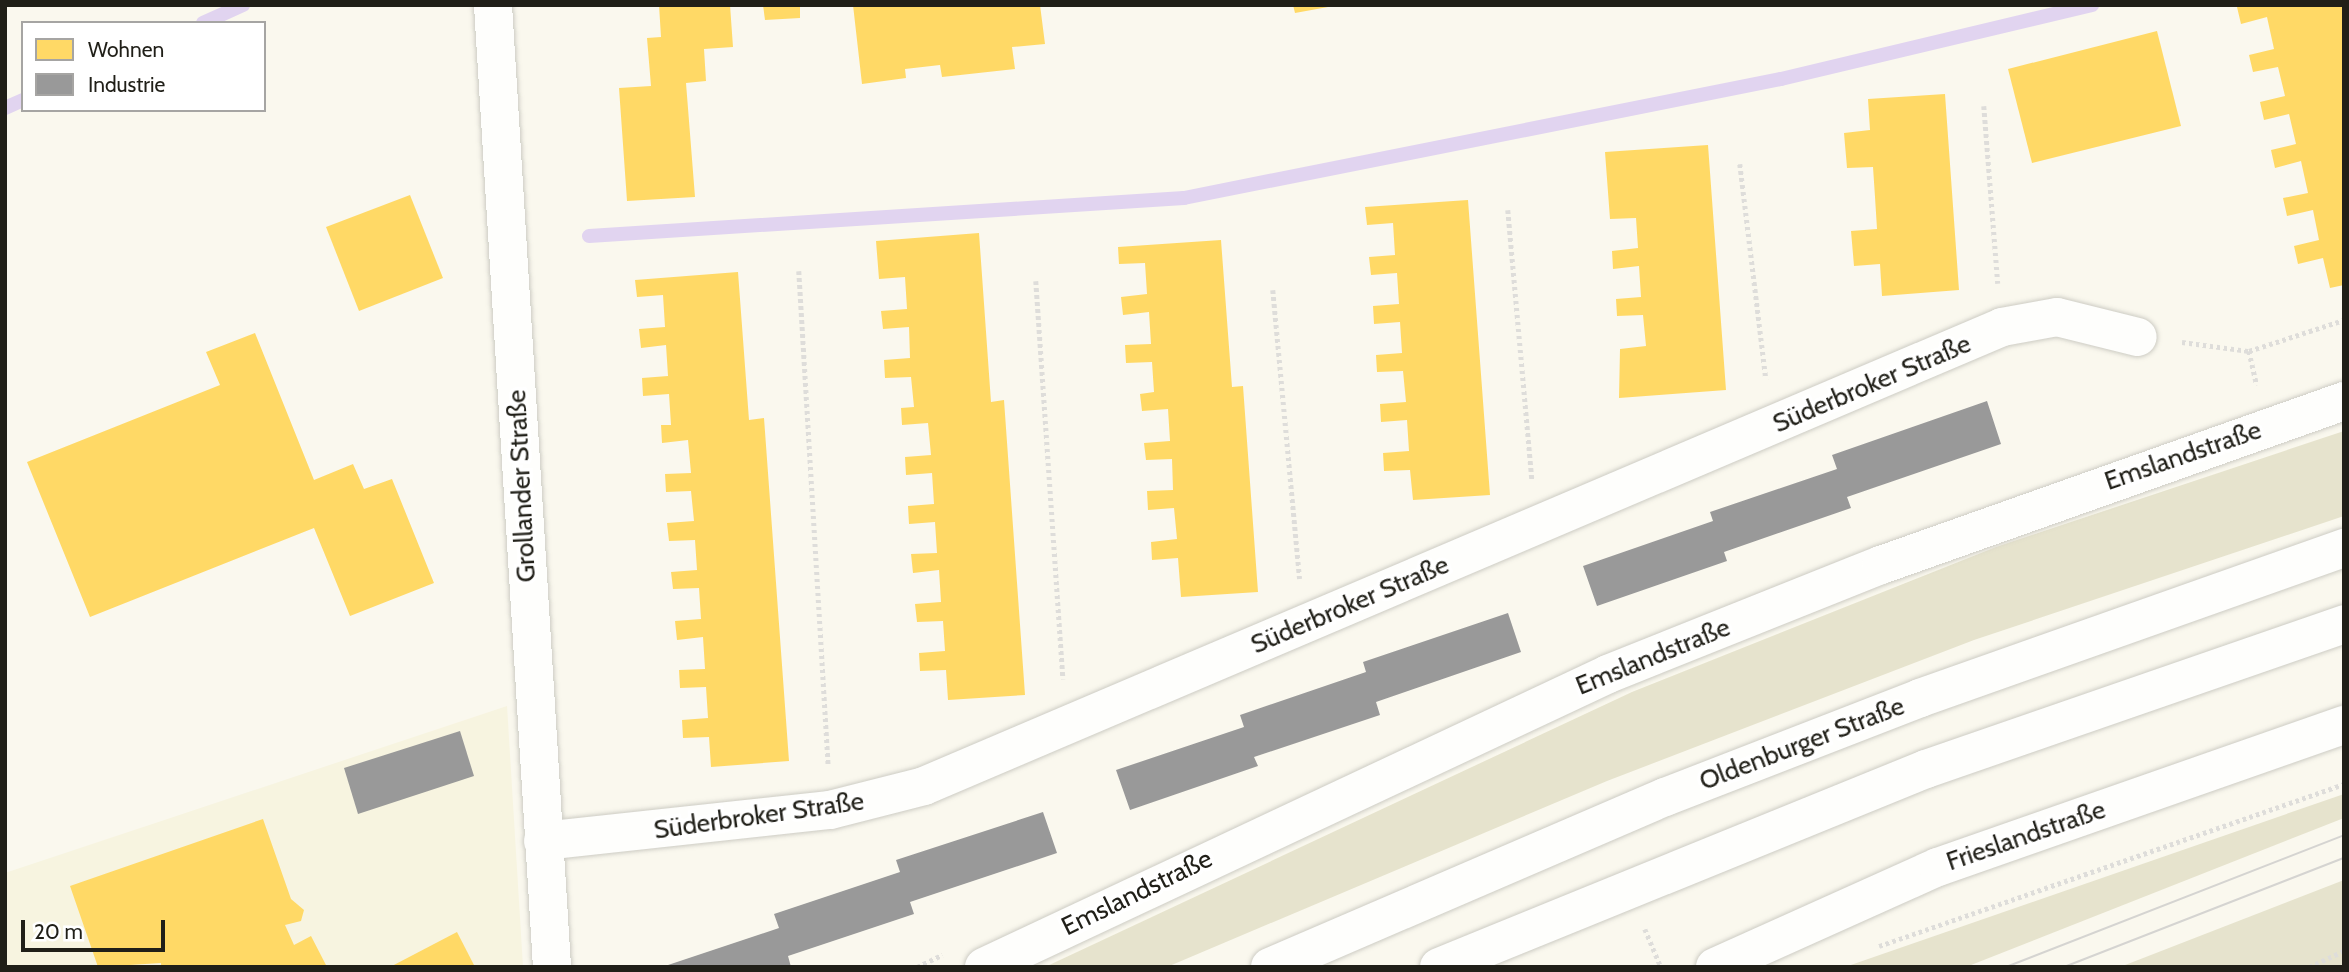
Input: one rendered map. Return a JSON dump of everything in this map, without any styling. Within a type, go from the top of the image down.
[{"type":"main road","name":"Grollander Straße","points":[[493,5],[552,967]]},
{"type":"main road","name":"Süderbroker Straße","points":[[543,841],[830,810],[924,786],[2002,327],[2057,317],[2138,337]]},
{"type":"main road","name":"Emslandstraße","points":[[984,967],[1608,674],[1894,560],[2344,401]]},
{"type":"main road","name":"Oldenburger Straße","points":[[1270,967],[1665,797],[1920,698],[2344,548]]},
{"type":"main road","points":[[1439,967],[1926,769],[2344,624]]},
{"type":"main road","name":"Frieslandstraße","points":[[1715,967],[1938,867],[2344,724]]},
{"type":"path","points":[[1984,106],[2002,327]]},
{"type":"path","points":[[1740,164],[1772,427]]},
{"type":"path","points":[[1507,210],[1536,526]]},
{"type":"path","points":[[799,271],[830,810]]},
{"type":"path","points":[[1036,281],[1066,726]]},
{"type":"path","points":[[1273,290],[1305,624]]},
{"type":"path","points":[[2138,337],[2249,351],[2344,320]]},
{"type":"path","points":[[2249,351],[2259,393]]},
{"type":"path","points":[[1871,949],[2344,784]]},
{"type":"path","points":[[1642,920],[1661,967]]},
{"type":"path","points":[[2309,967],[2344,951]]},
{"type":"shaded area","points":[[2344,431],[2344,516],[1974,640],[1607,781],[1167,967],[1045,967],[1632,692],[1996,547]]},
{"type":"shaded area","points":[[507,706],[523,967],[5,967],[5,873]]},
{"type":"shaded area","points":[[2344,794],[2344,818],[1966,967],[1845,967]]},
{"type":"shaded area","points":[[2344,880],[2344,967],[2120,967]]},
{"type":"building: Wohnen","points":[[659,5],[730,5],[733,47],[704,49],[706,81],[686,83],[695,197],[627,201],[619,88],[651,86],[647,38],[661,37]]},
{"type":"building: Wohnen","points":[[763,5],[800,5],[800,18],[765,20]]},
{"type":"building: Wohnen","points":[[853,5],[1040,5],[1045,44],[1012,47],[1015,69],[942,77],[940,65],[905,69],[906,78],[862,84]]},
{"type":"building: Wohnen","points":[[1293,5],[1328,5],[1328,7],[1295,13]]},
{"type":"building: Wohnen","points":[[2343,5],[2344,285],[2330,288],[2323,258],[2298,264],[2294,246],[2319,240],[2313,210],[2287,216],[2283,198],[2308,193],[2301,161],[2275,168],[2271,150],[2296,144],[2289,114],[2264,120],[2260,102],[2285,96],[2278,67],[2253,72],[2249,55],[2274,49],[2267,17],[2241,24],[2237,7]]},
{"type":"building: Wohnen","points":[[2157,31],[2181,126],[2032,163],[2008,69]]},
{"type":"building: Wohnen","points":[[1945,94],[1959,290],[1882,296],[1880,264],[1854,266],[1851,231],[1877,229],[1873,167],[1847,168],[1844,133],[1870,130],[1868,99]]},
{"type":"building: Wohnen","points":[[1708,145],[1726,390],[1619,398],[1620,349],[1646,346],[1643,315],[1617,316],[1616,299],[1641,297],[1639,266],[1613,269],[1612,251],[1638,248],[1636,218],[1610,219],[1605,152]]},
{"type":"building: Wohnen","points":[[410,195],[443,278],[359,311],[326,227]]},
{"type":"building: Wohnen","points":[[1468,200],[1490,495],[1413,500],[1410,470],[1384,471],[1383,453],[1409,451],[1407,420],[1381,422],[1380,404],[1406,402],[1403,371],[1377,372],[1376,355],[1402,353],[1400,322],[1374,324],[1373,306],[1399,304],[1397,273],[1371,275],[1369,257],[1395,255],[1393,223],[1367,225],[1365,207]]},
{"type":"building: Wohnen","points":[[979,233],[991,402],[1004,400],[1025,695],[948,700],[946,670],[920,671],[919,653],[945,651],[943,621],[917,622],[915,604],[941,602],[939,570],[913,573],[911,554],[937,553],[935,522],[909,524],[908,506],[934,504],[932,473],[906,475],[905,457],[931,455],[928,423],[902,425],[901,408],[914,407],[911,377],[885,378],[884,360],[910,358],[909,327],[883,329],[881,311],[907,309],[905,277],[879,279],[876,241]]},
{"type":"building: Wohnen","points":[[1221,240],[1232,387],[1243,386],[1258,592],[1181,597],[1178,558],[1152,560],[1151,542],[1177,539],[1174,508],[1148,510],[1147,491],[1173,490],[1172,459],[1146,460],[1144,443],[1170,441],[1168,409],[1142,411],[1140,394],[1154,392],[1152,362],[1126,363],[1125,345],[1151,344],[1149,312],[1123,315],[1121,297],[1147,294],[1145,263],[1119,264],[1118,247]]},
{"type":"building: Wohnen","points":[[738,272],[749,420],[764,418],[789,761],[711,767],[709,737],[683,738],[682,720],[708,718],[706,687],[680,688],[679,670],[705,669],[703,637],[677,640],[675,621],[701,619],[699,588],[673,589],[671,572],[697,570],[695,540],[669,541],[667,523],[694,521],[691,491],[666,492],[665,474],[691,473],[688,440],[662,443],[661,425],[671,425],[669,394],[643,396],[642,378],[668,376],[666,345],[641,348],[639,329],[665,327],[663,295],[637,297],[635,280]]},
{"type":"building: Wohnen","points":[[255,333],[314,480],[353,464],[364,489],[392,479],[434,583],[350,616],[314,528],[90,617],[27,462],[220,385],[206,352]]},
{"type":"building: Wohnen","points":[[263,819],[291,899],[304,910],[301,921],[285,925],[294,945],[311,936],[327,967],[161,967],[161,963],[98,967],[70,886]]},
{"type":"building: Wohnen","points":[[457,932],[475,967],[390,967]]},
{"type":"building: Industrie","points":[[1987,401],[2001,444],[1847,497],[1851,508],[1724,552],[1727,561],[1597,606],[1583,566],[1713,521],[1710,512],[1837,469],[1832,455]]},
{"type":"building: Industrie","points":[[1508,613],[1521,652],[1376,702],[1380,715],[1254,757],[1258,766],[1130,810],[1116,770],[1244,727],[1240,715],[1366,672],[1363,662]]},
{"type":"building: Industrie","points":[[460,731],[474,776],[358,814],[344,768]]},
{"type":"building: Industrie","points":[[1043,812],[1057,853],[910,902],[914,914],[788,956],[791,967],[662,967],[779,928],[774,914],[900,872],[896,860]]},
{"type":"waterway","points":[[207,21],[243,5]]},
{"type":"waterway","points":[[589,236],[1184,198],[1781,79],[2092,5]]},
{"type":"waterway","points":[[5,108],[21,101]]},
{"type":"tram line","points":[[2006,967],[2344,835]]},
{"type":"tram line","points":[[2064,967],[2344,858]]}]
